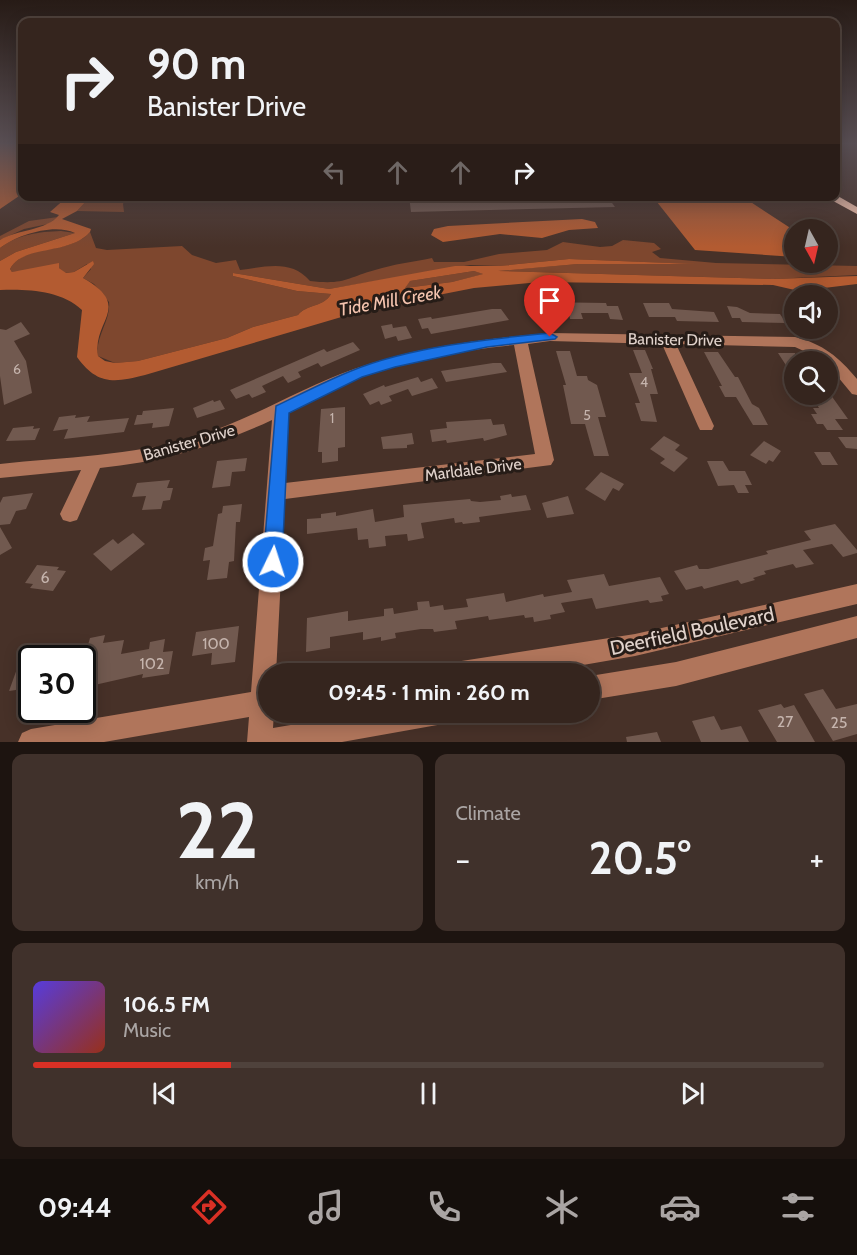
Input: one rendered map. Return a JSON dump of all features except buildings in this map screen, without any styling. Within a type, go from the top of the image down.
[{"type":"main road","points":[[840,195],[857,204]]},
{"type":"main road","points":[[838,201],[857,211]]},
{"type":"street","name":"Banister Drive","points":[[0,471],[93,463],[191,445],[229,433],[358,373],[380,366],[520,338],[795,342],[811,345],[822,351],[833,360],[856,388]]},
{"type":"street","name":"Marldale Drive","points":[[277,492],[544,460],[520,338]]},
{"type":"street","points":[[667,339],[706,426]]},
{"type":"street","points":[[268,663],[281,410]]},
{"type":"street","points":[[70,514],[93,463]]},
{"type":"street","name":"Deerfield Boulevard","points":[[521,663],[658,640],[857,594]]},
{"type":"street","name":"Deerfield Boulevard","points":[[600,686],[676,674],[857,627]]},
{"type":"street","points":[[31,742],[258,703]]},
{"type":"street","points":[[260,742],[263,723]]},
{"type":"street","points":[[268,742],[379,723]]},
{"type":"shaded area","points":[[86,201],[124,201],[124,212],[77,211]]},
{"type":"shaded area","points":[[58,217],[48,224],[24,229],[0,240],[0,236],[29,221]]},
{"type":"shaded area","points":[[61,231],[75,233],[16,252],[0,261],[0,248],[14,240],[37,233]]},
{"type":"shaded area","points":[[90,232],[96,248],[107,250],[182,246],[192,255],[216,263],[236,260],[240,270],[269,266],[286,267],[303,274],[310,281],[322,282],[345,280],[382,268],[432,258],[434,262],[464,262],[499,254],[547,250],[563,242],[600,247],[612,246],[623,240],[654,243],[661,249],[652,252],[660,258],[716,263],[784,264],[784,273],[838,273],[838,266],[857,266],[857,275],[773,279],[497,271],[578,264],[693,264],[569,259],[499,266],[470,265],[329,289],[233,273],[233,276],[297,291],[331,294],[324,301],[298,315],[253,327],[227,338],[138,361],[115,363],[98,356],[99,342],[108,316],[109,302],[94,284],[83,278],[91,269],[87,264],[74,272],[65,273],[59,268],[12,272],[10,269],[26,255],[71,244]]},
{"type":"shaded area","points":[[474,271],[484,274],[452,282],[405,288],[405,284],[410,281]]},
{"type":"water","points":[[0,178],[18,178],[18,197],[0,209]]},
{"type":"water","name":"Tide Mill Creek","points":[[62,201],[86,201],[77,211],[62,219],[91,229],[81,239],[70,244],[25,256],[16,261],[10,269],[12,272],[59,263],[59,268],[66,273],[74,272],[93,261],[94,264],[83,278],[98,288],[106,297],[109,306],[100,333],[98,356],[105,361],[115,363],[138,361],[227,338],[253,327],[298,315],[324,301],[331,294],[297,291],[233,276],[233,273],[329,289],[455,266],[499,266],[569,259],[695,264],[578,264],[498,271],[773,279],[857,276],[857,284],[838,286],[784,285],[784,288],[773,285],[540,282],[474,288],[372,308],[145,375],[124,380],[107,380],[92,373],[77,357],[82,310],[74,303],[43,292],[0,290],[0,261],[16,252],[75,233],[57,229],[36,232],[0,248],[0,240],[53,220],[59,215],[50,212]],"holes":[[[474,271],[483,274],[452,282],[405,288],[410,281]]]},
{"type":"water","points":[[656,201],[749,201],[784,224],[784,256],[695,250]]},
{"type":"water","points":[[582,219],[595,222],[598,228],[569,230],[542,238],[500,234],[443,242],[431,235],[434,229],[448,226]]},
{"type":"route","points":[[273,562],[281,410],[358,373],[406,359],[487,343],[520,338],[550,337]]}]
